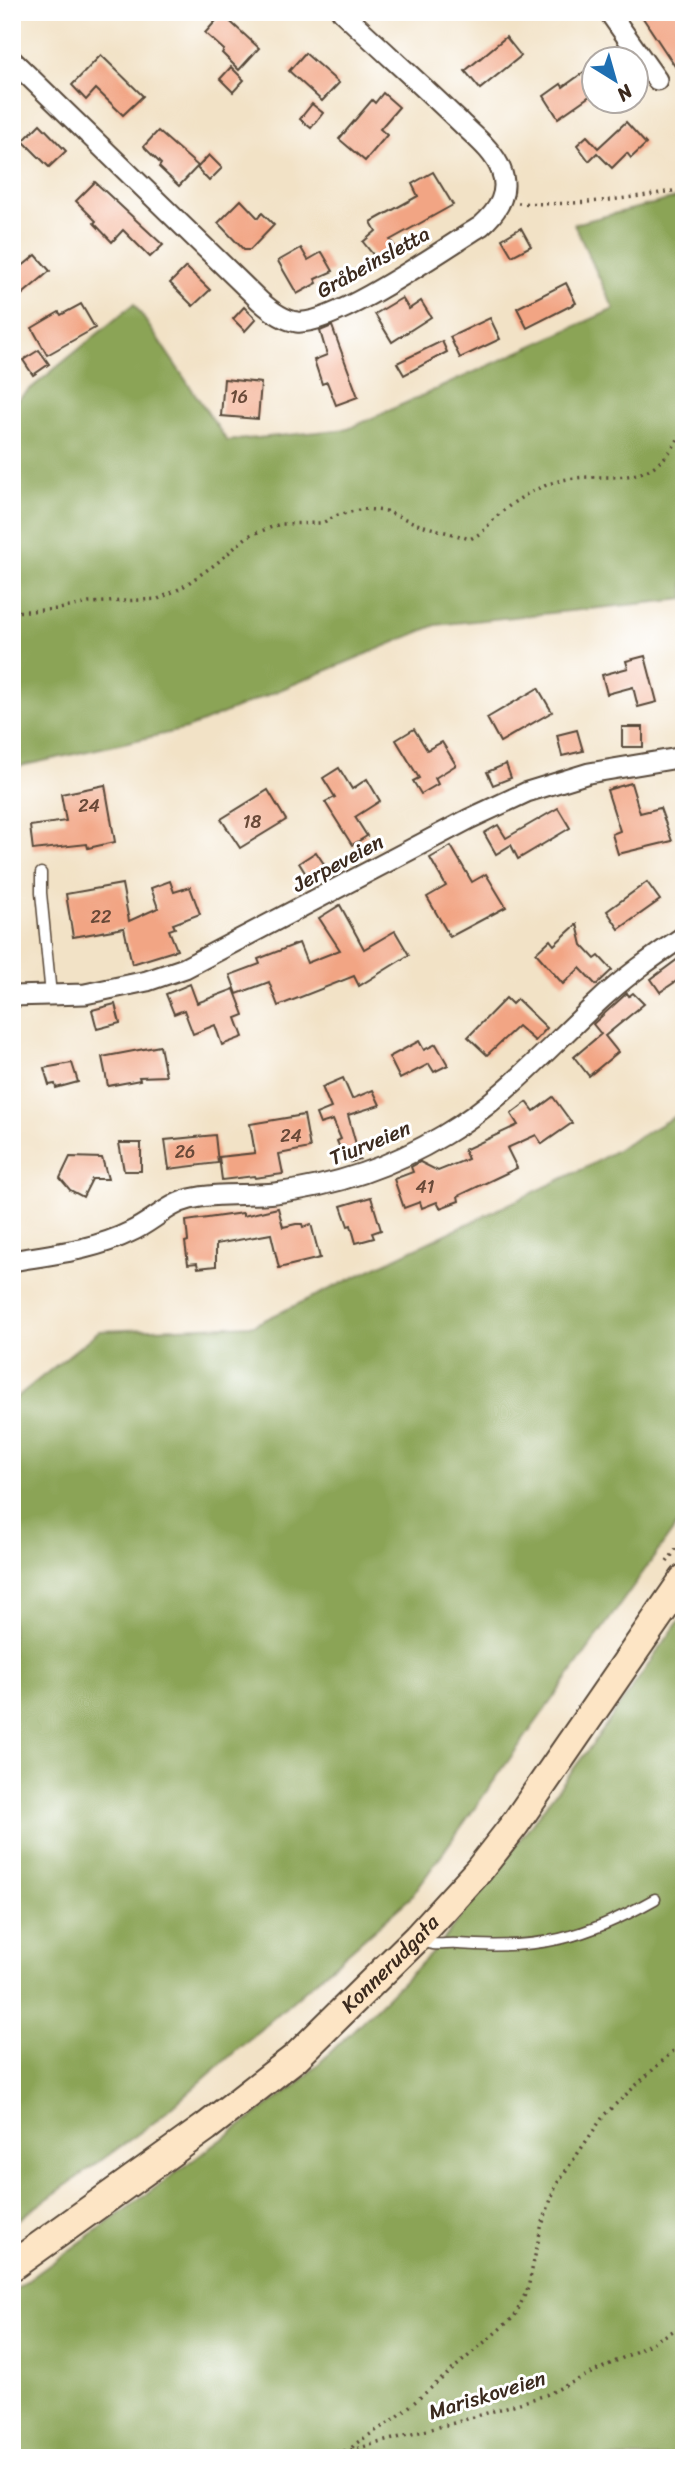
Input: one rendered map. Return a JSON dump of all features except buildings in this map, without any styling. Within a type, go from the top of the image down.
[{"type":"main road","name":"Konnerudgata","points":[[12,2266],[206,2127],[295,2058],[418,1938],[515,1824],[674,1573]]},
{"type":"street","points":[[342,12],[363,20],[493,156],[502,171],[502,202]]},
{"type":"street","points":[[609,12],[657,80]]},
{"type":"street","name":"Gråbeinsletta","points":[[12,60],[244,288],[271,311],[297,322],[341,311],[369,295],[481,226],[502,202]]},
{"type":"street","name":"Jerpeveien","points":[[12,996],[85,994],[113,989],[185,968],[527,792],[589,773],[684,757]]},
{"type":"street","name":"Tiurveien","points":[[12,1261],[112,1240],[190,1199],[273,1193],[324,1185],[368,1173],[402,1158],[445,1135],[475,1114],[516,1081],[611,990],[684,936]]},
{"type":"lane","points":[[41,873],[51,995]]},
{"type":"lane","points":[[418,1938],[428,1945],[553,1942],[587,1932],[655,1899]]},
{"type":"path","points":[[502,202],[592,204],[684,189]]},
{"type":"path","points":[[12,612],[59,609],[89,603],[158,599],[181,588],[217,563],[248,536],[280,524],[323,523],[338,515],[363,509],[386,511],[418,524],[471,539],[485,531],[494,519],[524,495],[546,485],[573,478],[632,477],[645,472],[659,463],[670,451],[684,428]]},
{"type":"path","points":[[674,1573],[684,1538]]},
{"type":"path","points":[[343,2458],[355,2444],[396,2418],[516,2316],[528,2288],[541,2228],[556,2185],[605,2114],[683,2043]]},
{"type":"path","name":"Mariskoveien","points":[[288,2458],[351,2450],[546,2395],[684,2325]]},
{"type":"green space","points":[[684,196],[684,599],[436,625],[186,729],[12,768],[12,404],[134,304],[227,441],[348,429],[614,309],[574,224]]},
{"type":"green space","points":[[684,1111],[684,1515],[411,1897],[156,2121],[12,2224],[12,1401],[99,1331],[254,1325],[587,1167]]},
{"type":"green space","points":[[684,1614],[684,2458],[12,2458],[12,2292],[297,2085],[437,1948],[597,1738]]}]
